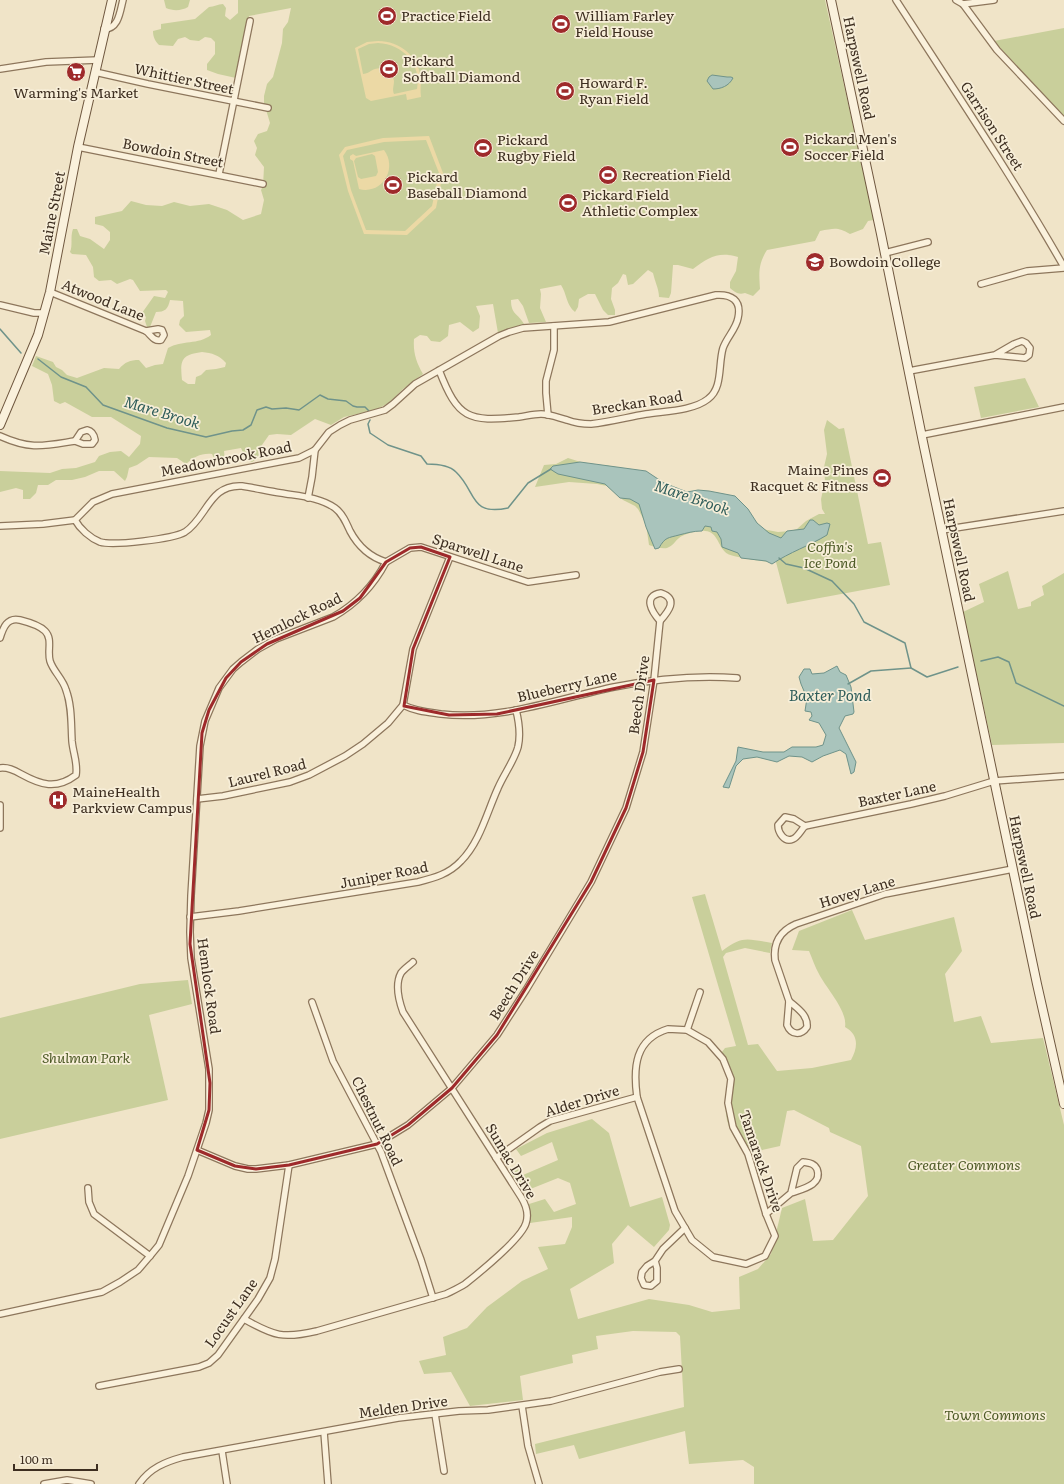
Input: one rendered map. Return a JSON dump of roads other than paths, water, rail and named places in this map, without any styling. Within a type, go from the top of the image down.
[{"type":"main road","name":"Maine Street","points":[[0,425],[38,335],[50,292],[78,147],[104,29],[112,0]]},
{"type":"main road","name":"Harpswell Road","points":[[831,0],[994,781],[1064,1104]]},
{"type":"street","points":[[104,29],[110,29],[114,26],[123,0]]},
{"type":"street","name":"Garrison Street","points":[[896,0],[997,155],[1064,268]]},
{"type":"street","points":[[956,0],[963,4],[997,50],[1064,121]]},
{"type":"street","points":[[963,4],[994,0]]},
{"type":"street","points":[[219,174],[250,21]]},
{"type":"street","points":[[0,69],[46,62],[98,60]]},
{"type":"street","name":"Whittier Street","points":[[95,72],[268,108]]},
{"type":"street","name":"Bowdoin Street","points":[[78,147],[263,184]]},
{"type":"street","points":[[885,253],[928,242]]},
{"type":"street","points":[[981,284],[1027,271],[1064,268]]},
{"type":"street","name":"Atwood Lane","points":[[50,292],[146,331]]},
{"type":"street","name":"Meadowbrook Road","points":[[75,520],[93,502],[112,494],[299,458],[316,450],[329,432],[340,424],[385,410],[415,384],[509,332],[523,328],[609,322],[637,316],[709,296],[724,294],[736,300],[738,306],[738,318],[723,348],[716,389]]},
{"type":"street","points":[[0,305],[34,313],[44,313]]},
{"type":"street","points":[[548,415],[546,381],[554,350],[554,326]]},
{"type":"street","points":[[909,372],[995,355],[1025,358],[1029,355],[1030,348],[1022,341],[995,355]]},
{"type":"street","name":"Breckan Road","points":[[439,370],[445,386],[454,401],[462,410],[471,416],[486,419],[540,414],[583,424],[604,422],[693,407],[709,399],[716,389]]},
{"type":"street","points":[[922,435],[1064,407]]},
{"type":"street","points":[[0,436],[19,444],[33,446],[75,441]]},
{"type":"street","points":[[308,498],[316,450]]},
{"type":"street","points":[[0,526],[43,524],[75,520],[82,530],[99,541],[113,543],[166,538],[184,532],[192,526],[213,497],[222,490],[231,486],[242,486],[308,498],[325,503],[335,508],[343,516],[351,533],[360,546],[376,559],[386,562]]},
{"type":"street","points":[[942,530],[1064,511]]},
{"type":"street","name":"Sparwell Lane","points":[[386,562],[393,559],[405,550],[416,546],[528,582],[576,575]]},
{"type":"street","points":[[403,705],[413,649],[450,557]]},
{"type":"street","name":"Hemlock Road","points":[[0,1314],[102,1292],[129,1276],[159,1245],[197,1150],[209,1110],[210,1083],[208,1056],[191,958],[190,917],[202,733],[209,710],[219,688],[241,662],[267,644],[333,617],[352,605],[360,598],[379,575],[386,562]]},
{"type":"street","name":"Beech Drive","points":[[197,1150],[241,1168],[256,1169],[289,1165],[378,1144],[408,1125],[452,1088],[497,1035],[526,990],[591,882],[626,808],[643,752],[654,680],[660,621],[669,609],[671,603],[669,598],[661,593],[653,596],[650,602],[650,608],[660,621]]},
{"type":"street","points":[[0,638],[7,623],[17,619],[45,631],[48,637],[48,657],[50,663],[60,677],[68,695],[71,714],[72,741],[77,767],[76,775],[72,778],[62,783],[52,785],[37,782],[11,769],[0,768]]},
{"type":"street","name":"Blueberry Lane","points":[[403,705],[425,712],[459,716],[478,716],[516,710],[654,680],[702,677],[738,678]]},
{"type":"street","name":"Laurel Road","points":[[197,799],[223,796],[290,782],[309,776],[345,756],[372,738],[403,705]]},
{"type":"street","name":"Juniper Road","points":[[190,917],[239,912],[418,882],[436,877],[454,868],[466,856],[476,840],[494,795],[516,752],[520,734],[516,710]]},
{"type":"street","name":"Baxter Lane","points":[[805,826],[945,796],[994,781],[1064,776]]},
{"type":"street","points":[[0,805],[0,828]]},
{"type":"street","points":[[785,817],[794,819],[805,826],[793,839],[788,840],[780,835],[778,831],[778,825],[785,817]]},
{"type":"street","name":"Hovey Lane","points":[[789,1001],[786,1022],[787,1028],[795,1034],[800,1033],[807,1027],[807,1020],[804,1015],[789,1001],[774,960],[774,954],[779,936],[787,928],[885,894],[1013,870]]},
{"type":"street","name":"Sumac Drive","points":[[244,1319],[268,1332],[283,1335],[298,1335],[433,1298],[455,1290],[464,1284],[518,1238],[525,1228],[528,1215],[524,1202],[403,1012],[398,992],[401,973],[413,962]]},
{"type":"street","points":[[687,1030],[700,992]]},
{"type":"street","name":"Chestnut Road","points":[[312,1002],[333,1061],[378,1144],[419,1254],[433,1298]]},
{"type":"street","name":"Tamarack Drive","points":[[668,1030],[687,1030],[708,1042],[723,1059],[731,1079],[728,1103],[733,1127],[748,1154],[766,1214],[775,1236],[765,1256],[746,1264],[713,1257],[692,1240],[675,1211],[638,1097],[636,1079],[637,1061],[639,1054],[647,1040],[655,1035],[668,1030]]},
{"type":"street","name":"Alder Drive","points":[[496,1158],[540,1126],[550,1121],[638,1097]]},
{"type":"street","points":[[766,1214],[791,1193],[810,1186],[816,1180],[818,1173],[816,1166],[811,1163],[803,1162],[797,1168],[791,1193]]},
{"type":"street","name":"Locust Lane","points":[[99,1386],[189,1369],[209,1363],[218,1355],[267,1284],[273,1266],[289,1165]]},
{"type":"street","points":[[88,1188],[89,1202],[94,1214],[150,1256]]},
{"type":"street","points":[[654,1261],[663,1249],[685,1228]]},
{"type":"street","name":"Melden Drive","points":[[139,1484],[152,1470],[165,1462],[184,1457],[398,1418],[522,1406],[561,1399],[660,1372],[679,1369]]},
{"type":"street","points":[[522,1406],[528,1446],[539,1484]]},
{"type":"street","points":[[435,1414],[444,1471]]},
{"type":"street","points":[[324,1432],[328,1484]]},
{"type":"street","points":[[222,1451],[227,1484]]},
{"type":"street","points":[[44,1484],[67,1480],[91,1484]]},
{"type":"water","points":[[712,75],[733,78],[724,86],[713,89],[707,81]]},
{"type":"water","name":"Coffin's Ice Pond","points":[[580,462],[646,471],[664,483],[687,492],[698,490],[735,496],[748,509],[757,523],[769,533],[781,538],[787,531],[804,529],[810,520],[813,520],[819,525],[827,523],[830,524],[827,535],[772,564],[766,561],[741,558],[738,553],[722,547],[721,539],[717,532],[712,531],[711,527],[705,526],[702,531],[690,532],[667,538],[659,548],[655,549],[639,504],[630,499],[620,498],[605,484],[558,474],[550,469],[553,466]]},
{"type":"water","name":"Baxter Pond","points":[[837,666],[840,672],[846,675],[851,687],[854,712],[853,714],[845,716],[839,728],[856,762],[854,772],[851,774],[846,754],[840,750],[812,762],[802,757],[789,756],[777,762],[757,757],[743,759],[736,766],[729,788],[723,787],[736,761],[738,747],[763,752],[784,752],[792,747],[816,747],[823,745],[826,735],[819,723],[809,720],[812,716],[811,712],[805,711],[807,698],[799,677],[804,669],[810,669],[812,674],[824,673]]},
{"type":"waterway","name":"Mare Brook","points":[[0,329],[21,353]]},
{"type":"waterway","name":"Mare Brook","points":[[38,359],[61,377],[86,387],[103,405],[167,428],[206,437],[243,430],[251,425],[257,410],[266,407],[272,409],[286,408],[299,410],[320,395],[328,399],[346,401],[353,406],[365,407],[369,411]]},
{"type":"waterway","name":"Mare Brook","points":[[370,420],[368,424],[370,433],[388,445],[421,456],[427,464],[442,465],[456,472],[463,480],[475,500],[486,509],[495,510],[508,508],[528,483],[551,469]]},
{"type":"waterway","name":"Mare Brook","points":[[779,558],[786,564],[804,568],[832,581],[854,604],[864,622],[905,643],[911,668],[927,677],[958,667]]},
{"type":"waterway","name":"Mare Brook","points":[[981,661],[998,657],[1009,662],[1016,683],[1064,706]]},
{"type":"waterway","points":[[848,684],[871,671],[911,668]]},
{"type":"place","name":"Practice Field","points":[[387,16]]},
{"type":"place","name":"William Farley Field House","points":[[561,24]]},
{"type":"place","name":"Pickard Softball Diamond","points":[[389,69]]},
{"type":"place","name":"Warming's Market","points":[[76,72]]},
{"type":"place","name":"Howard F. Ryan Field","points":[[565,91]]},
{"type":"place","name":"Pickard Men's Soccer Field","points":[[790,147]]},
{"type":"place","name":"Pickard Rugby Field","points":[[483,148]]},
{"type":"place","name":"Recreation Field","points":[[608,175]]},
{"type":"place","name":"Pickard Baseball Diamond","points":[[393,185]]},
{"type":"place","name":"Pickard Field Athletic Complex","points":[[568,203]]},
{"type":"place","name":"Bowdoin College","points":[[815,262]]},
{"type":"place","name":"Maine Pines Racquet & Fitness","points":[[882,478]]},
{"type":"place","name":"MaineHealth Parkview Campus","points":[[58,800]]},
{"type":"park label","name":"Shulman Park","points":[[86,1058]]},
{"type":"park label","name":"Greater Commons","points":[[964,1165]]},
{"type":"park label","name":"Town Commons","points":[[995,1415]]}]
